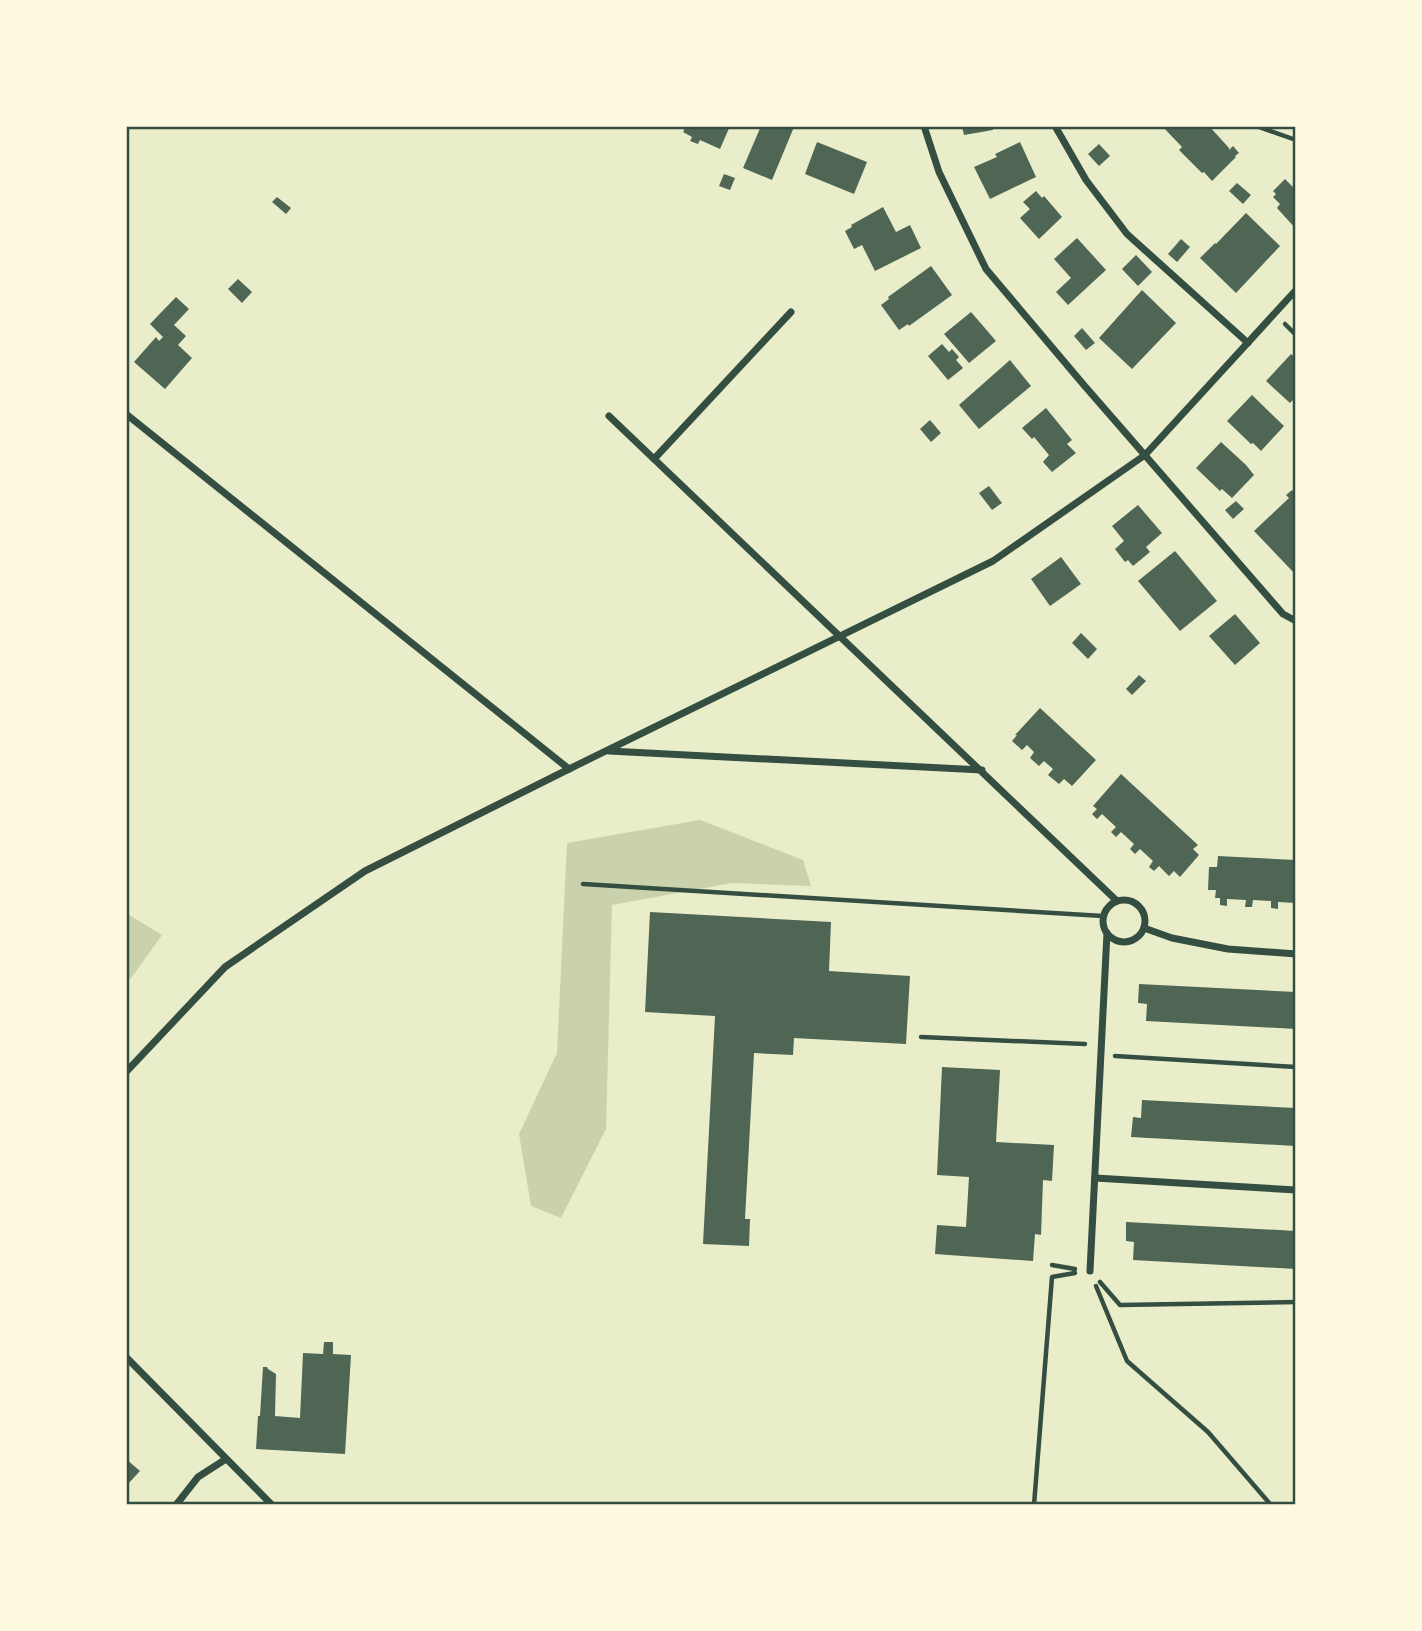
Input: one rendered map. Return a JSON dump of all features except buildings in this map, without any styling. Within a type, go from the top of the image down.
[{"type":"street","points":[[924,126],[939,172],[986,269],[1283,614],[1296,621]]},
{"type":"street","points":[[1055,126],[1086,180],[1127,234],[1248,343]]},
{"type":"street","points":[[126,1072],[225,967],[365,871],[993,561],[1145,455],[1296,290]]},
{"type":"street","points":[[654,459],[792,312]]},
{"type":"street","points":[[126,414],[569,769]]},
{"type":"street","points":[[609,416],[1117,901]]},
{"type":"street","points":[[607,751],[982,771]]},
{"type":"street","points":[[1117,901],[1135,903],[1142,910],[1145,919],[1144,928],[1137,938],[1127,942],[1115,940],[1103,925],[1103,916],[1109,906],[1117,901]]},
{"type":"street","points":[[1144,928],[1172,938],[1228,949],[1296,954]]},
{"type":"street","points":[[1090,1271],[1107,933]]},
{"type":"street","points":[[1096,1178],[1296,1190]]},
{"type":"street","points":[[126,1357],[272,1505]]},
{"type":"street","points":[[176,1505],[198,1477],[226,1459]]},
{"type":"path","points":[[1256,126],[1296,139]]},
{"type":"path","points":[[583,884],[1103,916]]},
{"type":"path","points":[[921,1037],[1100,1045]]},
{"type":"path","points":[[1100,1055],[1296,1067]]},
{"type":"path","points":[[1052,1265],[1090,1271],[1120,1305],[1296,1302]]},
{"type":"path","points":[[1034,1505],[1052,1277],[1090,1271]]},
{"type":"path","points":[[1090,1271],[1127,1361],[1208,1432],[1271,1505]]},
{"type":"green space","points":[[700,820],[803,860],[811,886],[732,883],[612,905],[606,1129],[561,1218],[531,1206],[519,1134],[557,1053],[567,843]]},
{"type":"green space","points":[[126,913],[162,935],[126,982]]}]
